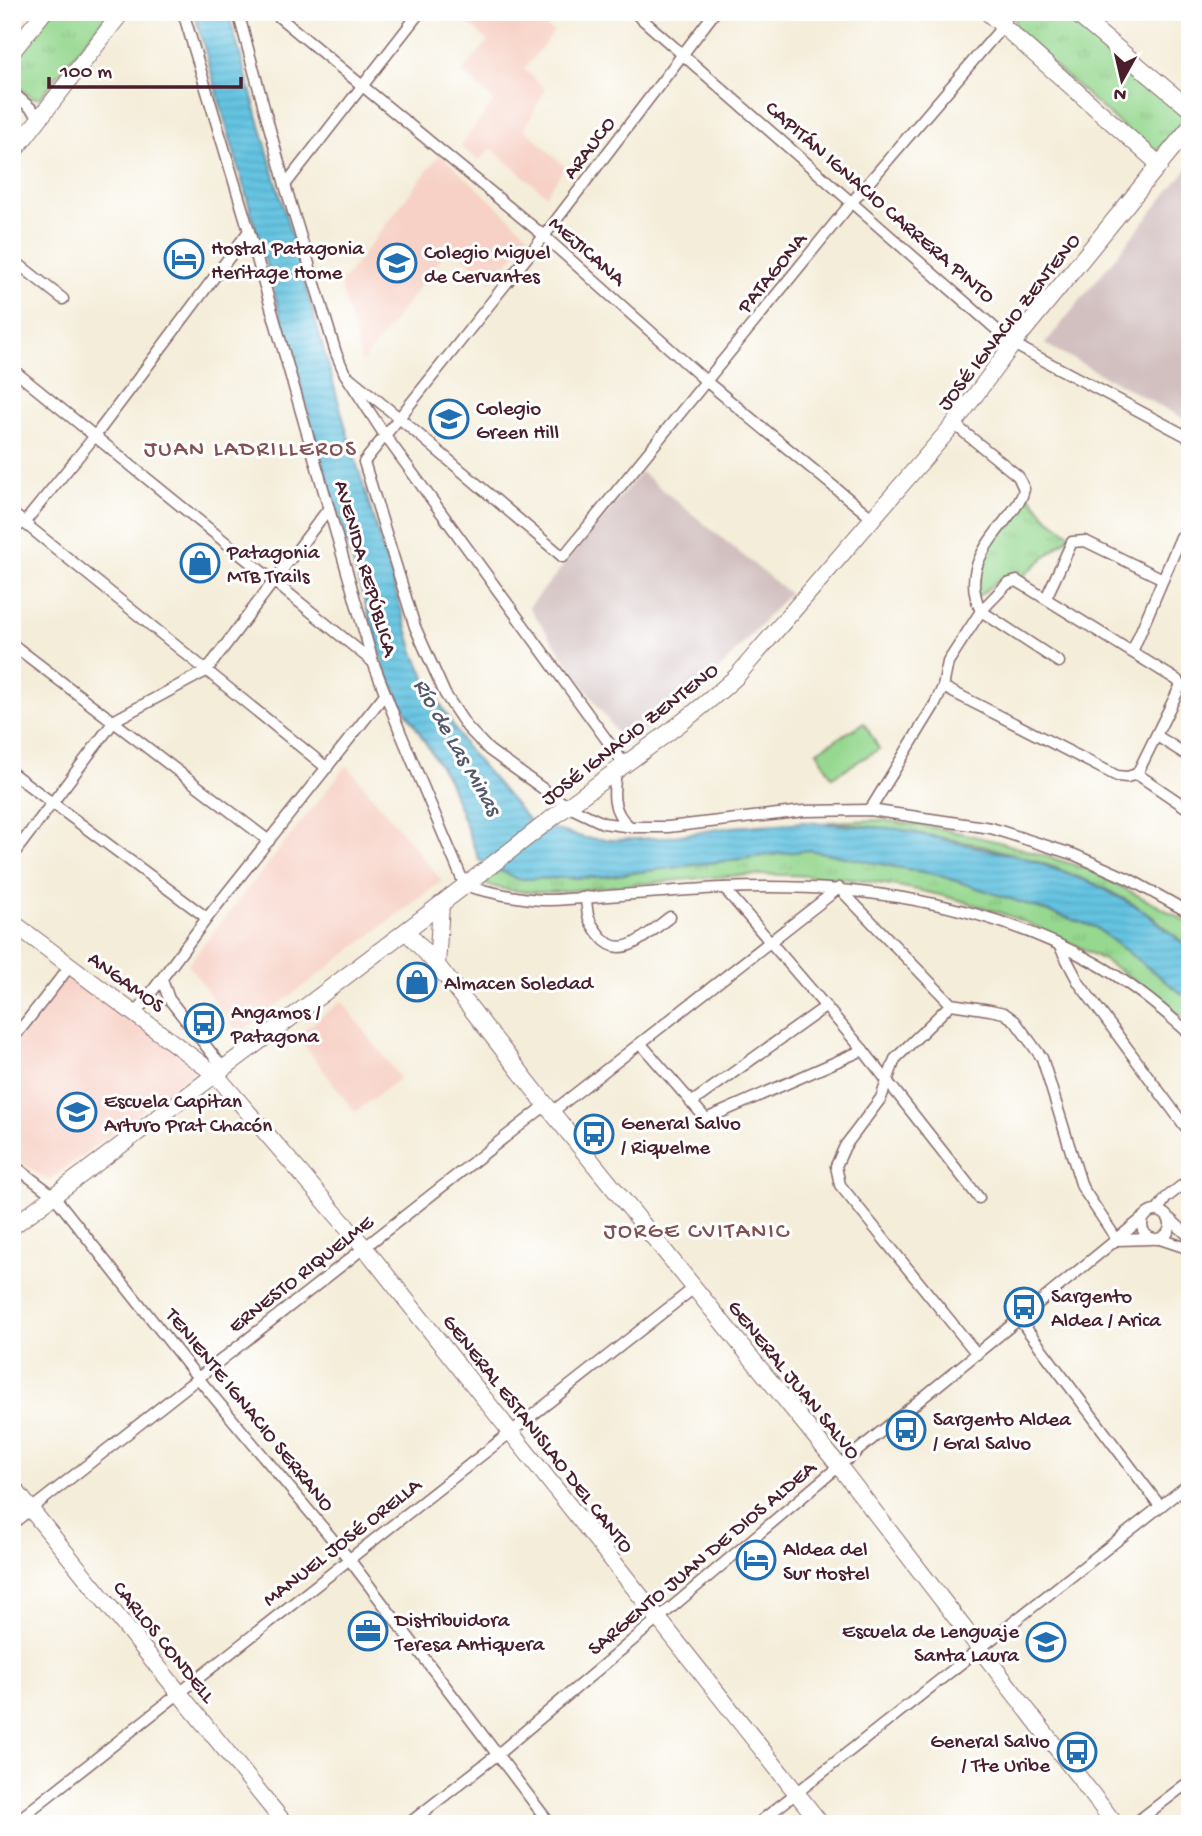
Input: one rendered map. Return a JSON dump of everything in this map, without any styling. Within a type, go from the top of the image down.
[{"type":"street","points":[[12,52],[44,12]]},
{"type":"street","points":[[12,154],[122,12]]},
{"type":"street","name":"AVENIDA REPÚBLICA","points":[[183,12],[250,231],[373,662],[385,694],[472,881]]},
{"type":"street","points":[[238,12],[285,186],[336,353],[345,374],[384,434],[621,768],[612,797],[621,818],[632,827]]},
{"type":"street","name":"MEJICANA","points":[[273,12],[544,236],[707,382],[873,519]]},
{"type":"street","points":[[285,186],[421,12]]},
{"type":"street","name":"CAPITÁN IGNACIO CARRERA PINTO","points":[[635,12],[1013,344],[1190,438]]},
{"type":"street","name":"ARAUCO","points":[[561,811],[489,750],[467,727],[445,694],[415,627],[364,461],[544,236],[715,12]]},
{"type":"street","points":[[987,12],[1006,19],[1160,165]]},
{"type":"street","points":[[1074,12],[1190,109]]},
{"type":"street","name":"PATAGONA","points":[[398,417],[563,557],[852,202],[1006,19]]},
{"type":"street","points":[[12,92],[41,117]]},
{"type":"street","name":"JOSÉ IGNACIO ZENTENO","points":[[12,1227],[441,905],[561,811],[707,704],[736,677],[954,424],[1013,344],[1190,127]]},
{"type":"street","points":[[12,529],[24,523],[95,436],[250,231]]},
{"type":"street","points":[[12,259],[63,299]]},
{"type":"street","points":[[12,369],[373,662]]},
{"type":"street","points":[[345,374],[398,417]]},
{"type":"street","points":[[954,424],[1018,475],[1024,489],[1019,503],[983,549],[974,578],[975,599],[981,611],[1059,662]]},
{"type":"street","points":[[12,856],[115,720],[206,671],[329,508]]},
{"type":"street","points":[[12,513],[327,768]]},
{"type":"street","points":[[1132,652],[1181,537]]},
{"type":"street","points":[[1046,598],[1072,542],[1077,540],[1085,541],[1163,579]]},
{"type":"street","points":[[870,810],[943,687],[948,662],[981,611],[1007,584],[1017,581],[1181,685],[1137,774],[1127,777],[1117,776],[943,687]]},
{"type":"street","points":[[12,644],[115,720],[269,841]]},
{"type":"street","points":[[136,1013],[206,918],[385,694]]},
{"type":"street","points":[[1157,736],[1190,757]]},
{"type":"street","points":[[12,773],[206,918]]},
{"type":"street","points":[[1137,774],[1190,810]]},
{"type":"street","points":[[561,811],[632,827],[668,827],[804,811],[870,810],[990,828],[1075,855],[1129,879],[1190,913]]},
{"type":"street","points":[[472,881],[509,896],[543,900],[724,888],[839,888],[882,894],[981,915],[1059,945],[1098,964],[1135,988],[1190,1034]]},
{"type":"street","points":[[724,888],[863,1050],[979,1198]]},
{"type":"street","points":[[839,888],[951,1004],[1004,1013],[1015,1021],[1042,1058],[1082,1187],[1117,1240],[1155,1239],[1168,1233],[1169,1218]]},
{"type":"street","name":"ERNESTO RIQUELME","points":[[12,1524],[365,1248],[549,1109],[641,1044],[839,888]]},
{"type":"street","points":[[586,897],[587,919],[607,944],[614,947],[627,948],[670,917]]},
{"type":"street","points":[[437,965],[441,905]]},
{"type":"street","name":"ANGAMOS","points":[[12,922],[220,1072]]},
{"type":"street","name":"GENERAL JUAN SALVO","points":[[406,931],[437,965],[549,1109],[839,1466],[1115,1824]]},
{"type":"street","points":[[1059,945],[1079,983],[1190,1133]]},
{"type":"street","points":[[12,1040],[70,966]]},
{"type":"street","points":[[162,981],[169,999],[220,1072]]},
{"type":"street","points":[[951,1004],[895,1059],[881,1098],[845,1146],[836,1166],[840,1185],[977,1354]]},
{"type":"street","points":[[691,1103],[825,1007]]},
{"type":"street","points":[[641,1044],[706,1119],[863,1050]]},
{"type":"street","name":"GENERAL ESTANISLAO DEL CANTO","points":[[220,1072],[365,1248],[821,1824]]},
{"type":"street","name":"TENIENTE IGNACIO SERRANO","points":[[12,1164],[54,1196],[198,1378],[349,1559],[550,1824]]},
{"type":"street","points":[[1157,1211],[1166,1198],[1190,1179]]},
{"type":"street","points":[[1190,1237],[1162,1212],[1152,1211],[1144,1217],[1141,1227],[1146,1236],[1190,1249]]},
{"type":"street","name":"SARGENTO JUAN DE DIOS ALDEA","points":[[408,1824],[498,1754],[839,1466],[1144,1217]]},
{"type":"street","name":"MANUEL JOSÉ ORELLA","points":[[13,1824],[694,1289]]},
{"type":"street","points":[[1019,1320],[1160,1507]]},
{"type":"street","points":[[757,1824],[1190,1483]]},
{"type":"street","name":"CARLOS CONDELL","points":[[12,1486],[285,1824]]},
{"type":"street","points":[[1134,1824],[1190,1781]]},
{"type":"shaded area","name":"Colegio Miguel de Cervantes","points":[[455,12],[540,12],[535,19],[554,32],[524,69],[545,89],[525,129],[565,167],[546,195],[491,148],[479,161],[460,146],[494,101],[462,72],[488,41]]},
{"type":"shaded area","name":"Colegio Miguel de Cervantes","points":[[440,154],[530,236],[492,282],[451,245],[362,363],[340,284]]},
{"type":"shaded area","points":[[1190,165],[1190,422],[1045,344]]},
{"type":"shaded area","points":[[641,472],[789,593],[701,690],[625,745],[529,607]]},
{"type":"shaded area","points":[[347,765],[442,881],[239,1035],[188,964]]},
{"type":"shaded area","name":"Escuela Capitan Arturo Prat Chacón","points":[[70,973],[200,1067],[48,1181],[12,1156],[12,1047]]},
{"type":"shaded area","points":[[342,1001],[400,1078],[355,1112],[297,1035]]},
{"type":"green space","points":[[49,12],[109,12],[40,98],[32,98],[12,81],[12,58]]},
{"type":"green space","points":[[1017,12],[1061,12],[1182,113],[1183,121],[1160,149],[1150,151],[1017,33],[1014,18]]},
{"type":"green space","points":[[1029,495],[1047,517],[1071,535],[1017,581],[1001,578],[975,599],[983,549]]},
{"type":"green space","points":[[864,723],[879,749],[832,777],[817,751]]},
{"type":"green space","points":[[880,820],[943,829],[999,842],[1088,869],[1190,923],[1190,949],[1140,908],[1067,872],[989,848],[949,839],[827,822]]},
{"type":"green space","points":[[809,850],[938,875],[1095,927],[1190,1000],[1190,1024],[1139,983],[1083,949],[1024,922],[962,901],[898,886],[832,877],[767,875],[544,892],[512,891],[482,883],[501,870],[518,879],[601,877]]},
{"type":"water","name":"Río de Las Minas","points":[[194,12],[228,12],[347,432],[415,655],[465,746],[531,823],[585,838],[613,840],[661,838],[733,827],[806,822],[898,829],[1025,858],[1095,884],[1142,910],[1190,949],[1190,1000],[1095,927],[938,875],[809,850],[601,877],[517,879],[479,860],[448,779],[401,703],[386,672],[324,468]]},
{"type":"place","name":"Hostal Patagonia Heritage Home","points":[[184,259]]},
{"type":"place","name":"Colegio Miguel de Cervantes","points":[[397,263]]},
{"type":"place","name":"Colegio Green Hill","points":[[449,419]]},
{"type":"place","name":"Patagonia MTB Trails","points":[[200,563]]},
{"type":"place","name":"Almacen Soledad","points":[[417,982]]},
{"type":"place","name":"Angamos / Patagona","points":[[204,1023]]},
{"type":"place","name":"Escuela Capitan Arturo Prat Chacón","points":[[77,1112]]},
{"type":"place","name":"General Salvo / Riquelme","points":[[594,1134]]},
{"type":"place","name":"Sargento Aldea / Arica","points":[[1024,1307]]},
{"type":"place","name":"Sargento Aldea / Gral Salvo","points":[[906,1430]]},
{"type":"place","name":"Aldea del Sur Hostel","points":[[756,1560]]},
{"type":"place","name":"Distribuidora Teresa Antiquera","points":[[368,1631]]},
{"type":"place","name":"Escuela de Lenguaje Santa Laura","points":[[1046,1642]]},
{"type":"place","name":"General Salvo / Tte Uribe","points":[[1077,1752]]},
{"type":"district","name":"JUAN LADRILLEROS","points":[[251,447]]},
{"type":"district","name":"JORGE CVITANIC","points":[[697,1229]]}]
